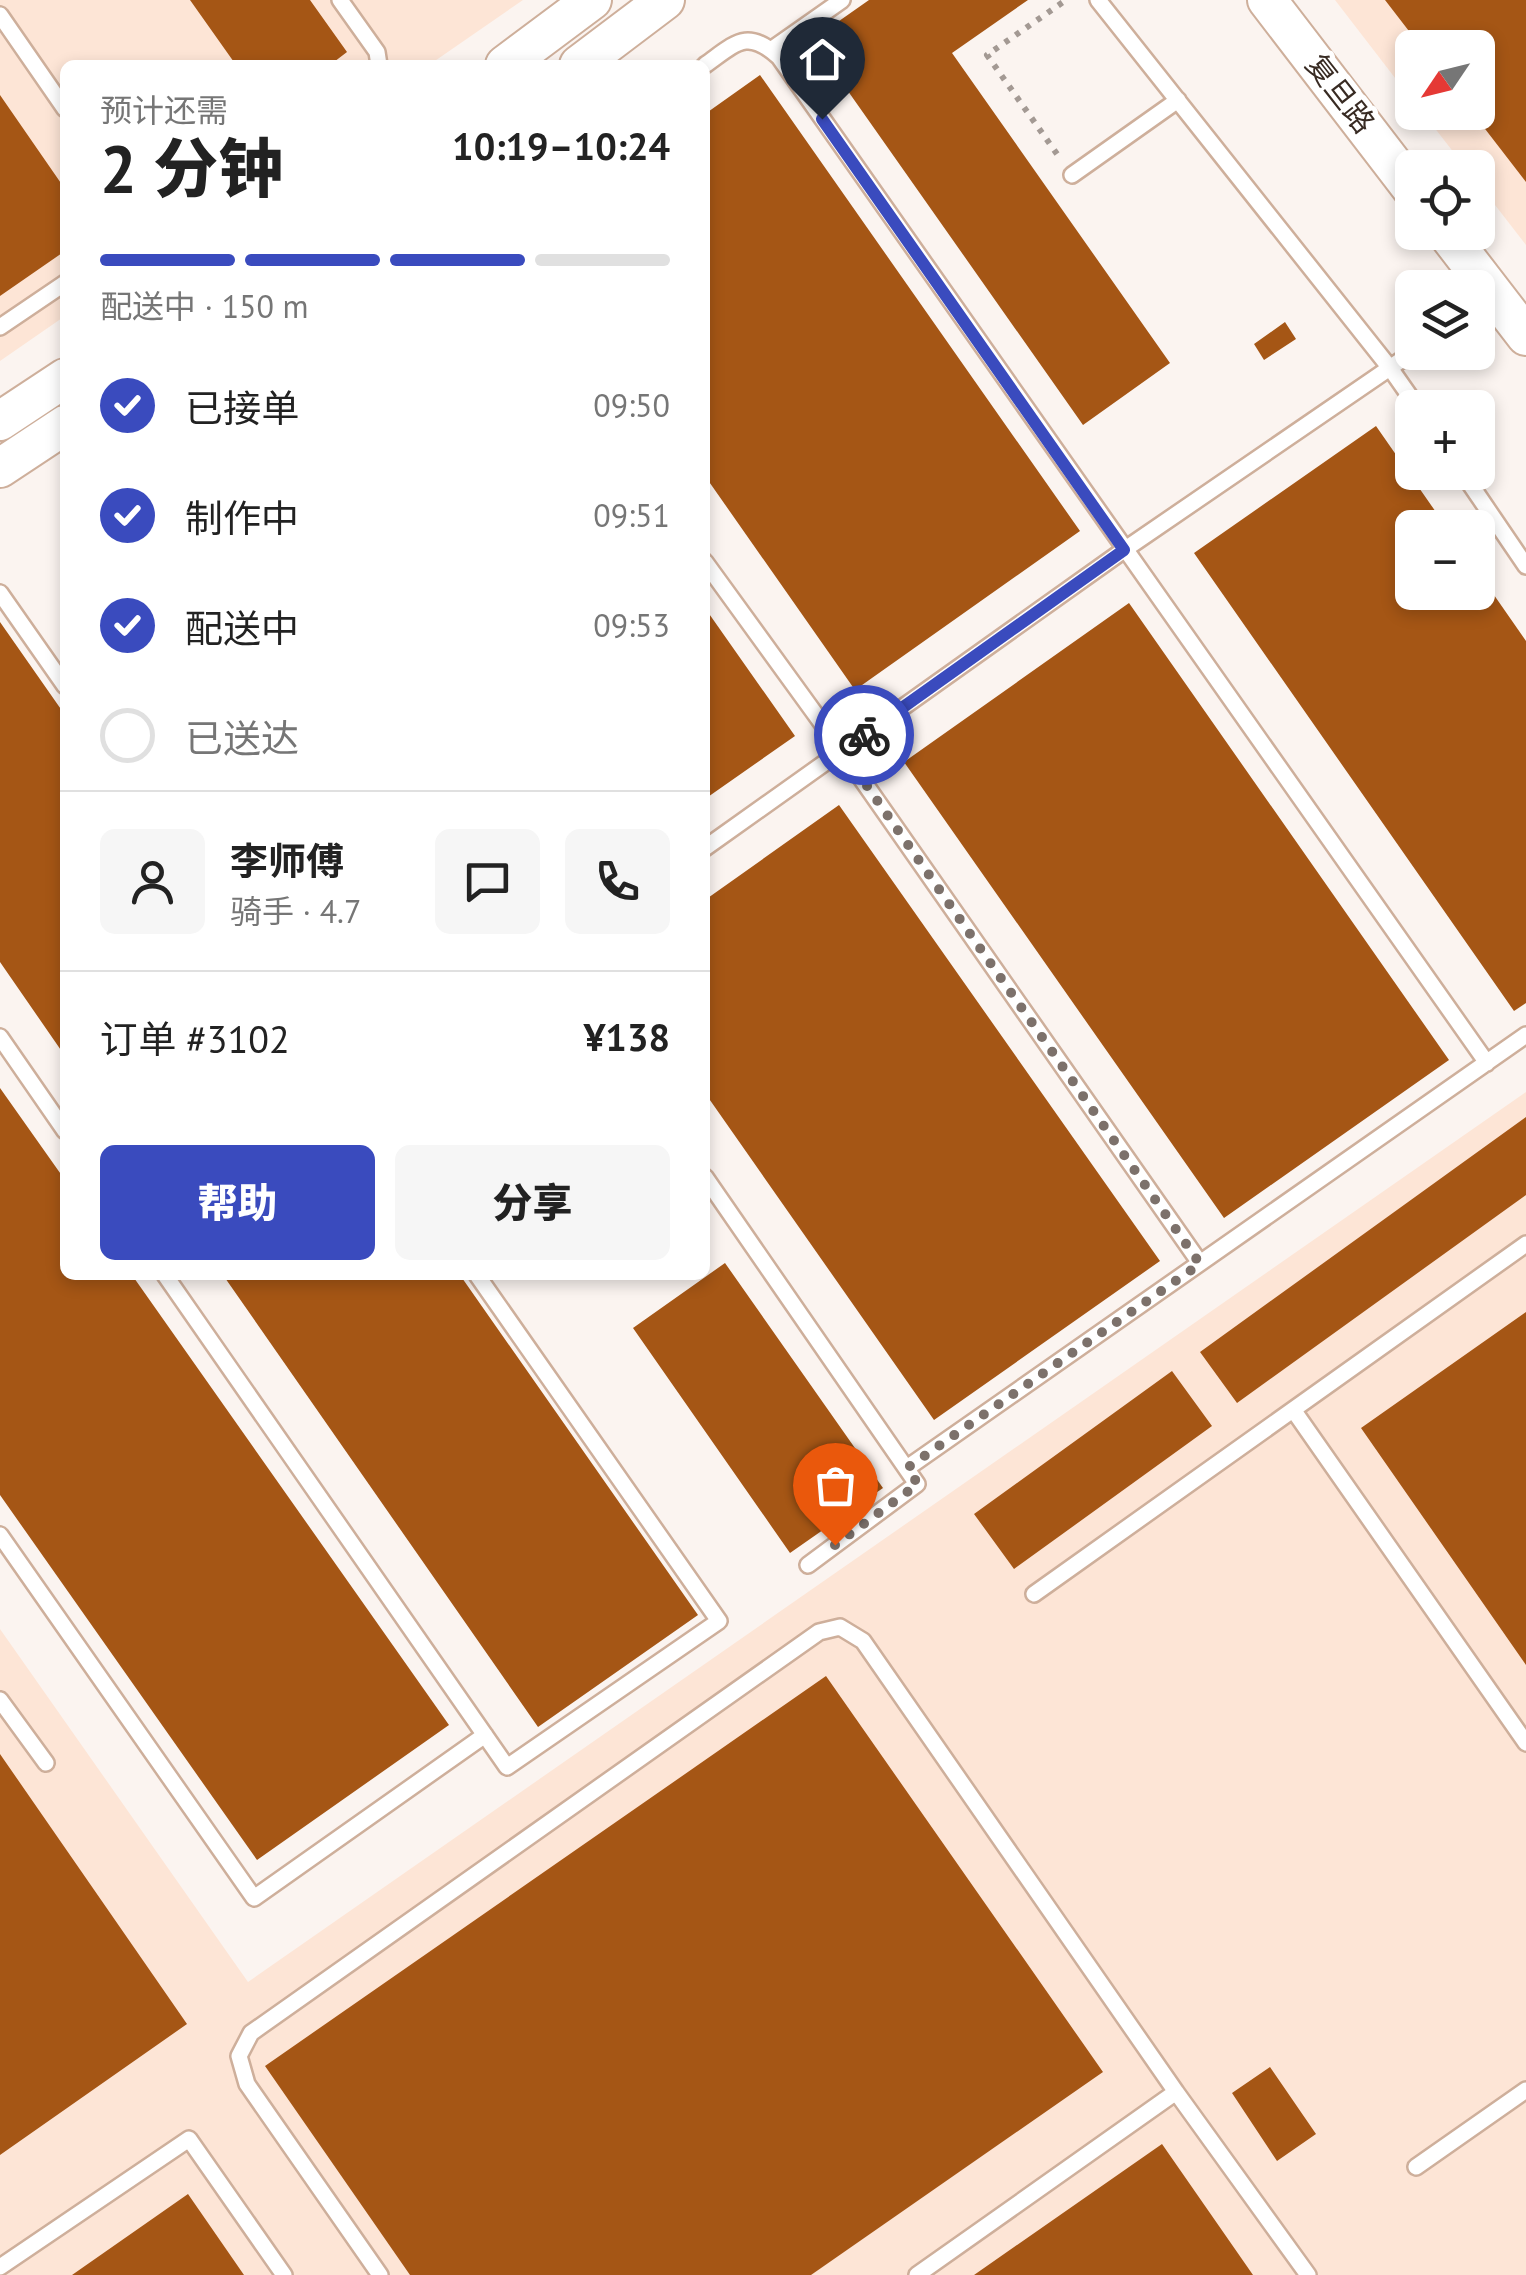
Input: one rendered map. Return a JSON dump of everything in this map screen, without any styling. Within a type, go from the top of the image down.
[{"type":"street","points":[[512,60],[592,0]]},
{"type":"street","points":[[585,60],[665,0]]},
{"type":"street","name":"复旦路","points":[[1266,0],[1395,167]]},
{"type":"street","points":[[1495,310],[1526,336]]},
{"type":"street","points":[[0,422],[60,381]]},
{"type":"street","points":[[0,468],[60,428]]},
{"type":"lane","points":[[340,0],[377,52],[378,60]]},
{"type":"lane","points":[[771,50],[842,0]]},
{"type":"lane","points":[[1098,0],[1405,390]]},
{"type":"lane","points":[[0,14],[60,103]]},
{"type":"lane","points":[[710,62],[749,38],[771,50],[1486,1063]]},
{"type":"lane","points":[[1072,176],[1178,100]]},
{"type":"lane","points":[[0,327],[60,287]]},
{"type":"lane","points":[[710,844],[1124,550],[1395,365]]},
{"type":"lane","points":[[1474,490],[1526,566]]},
{"type":"lane","points":[[710,569],[842,750],[1200,1264]]},
{"type":"lane","points":[[0,593],[60,679]]},
{"type":"lane","points":[[907,1468],[1526,1035]]},
{"type":"lane","points":[[0,1038],[60,1124]]},
{"type":"lane","points":[[710,1185],[918,1484],[808,1565]]},
{"type":"lane","points":[[1034,1594],[1526,1244]]},
{"type":"lane","points":[[168,1280],[507,1767],[719,1621],[481,1280]]},
{"type":"lane","points":[[1294,1411],[1526,1743]]},
{"type":"lane","points":[[0,1535],[254,1898],[485,1735]]},
{"type":"lane","points":[[380,2275],[246,2084],[240,2056],[251,2033],[819,1632],[840,1627],[863,1641],[1308,2275]]},
{"type":"lane","points":[[0,1700],[46,1763]]},
{"type":"lane","points":[[1416,2168],[1526,2090]]},
{"type":"lane","points":[[918,2275],[1176,2092]]},
{"type":"lane","points":[[0,2267],[189,2139],[284,2275]]},
{"type":"path","points":[[1066,0],[987,55],[1072,176]]},
{"type":"shaded area","points":[[0,0],[523,0],[436,60],[60,60],[60,319],[0,361]]},
{"type":"shaded area","points":[[1335,0],[1526,0],[1526,245],[1495,205],[1495,150],[1452,150],[1436,130],[1495,130],[1495,30],[1395,30],[1395,78]]},
{"type":"shaded area","points":[[1526,1092],[1526,2275],[0,2275],[0,1629],[248,1982]]},
{"type":"building","points":[[190,0],[310,0],[347,52],[337,60],[232,60]]},
{"type":"building","points":[[869,0],[1028,0],[952,53],[1170,363],[1083,425],[812,40]]},
{"type":"building","points":[[1385,0],[1526,0],[1526,182],[1486,130],[1495,130],[1495,30],[1408,30]]},
{"type":"building","points":[[760,75],[1080,531],[855,690],[710,483],[710,110]]},
{"type":"building","points":[[0,95],[60,182],[60,254],[0,296]]},
{"type":"building","points":[[1285,322],[1296,339],[1264,360],[1254,344]]},
{"type":"building","points":[[1376,426],[1395,453],[1395,490],[1421,490],[1434,510],[1395,510],[1395,610],[1495,610],[1495,596],[1526,641],[1526,1003],[1514,1011],[1194,553]]},
{"type":"building","points":[[1129,603],[1449,1060],[1224,1218],[904,762]]},
{"type":"building","points":[[710,615],[795,736],[710,796]]},
{"type":"building","points":[[0,622],[60,708],[60,1049],[0,962]]},
{"type":"building","points":[[839,805],[1160,1261],[934,1420],[710,1100],[710,896]]},
{"type":"building","points":[[0,1088],[60,1173],[60,1280],[136,1280],[449,1725],[257,1860],[0,1495]]},
{"type":"building","points":[[1526,1117],[1526,1195],[1237,1403],[1200,1352]]},
{"type":"building","points":[[725,1263],[883,1488],[790,1553],[633,1328],[701,1280],[710,1280],[710,1274]]},
{"type":"building","points":[[226,1280],[464,1280],[698,1615],[538,1727]]},
{"type":"building","points":[[1526,1312],[1526,1665],[1361,1428]]},
{"type":"building","points":[[1172,1371],[1212,1426],[1014,1569],[974,1514]]},
{"type":"building","points":[[826,1676],[1103,2072],[811,2275],[410,2275],[265,2066]]},
{"type":"building","points":[[0,1754],[187,2024],[0,2155]]},
{"type":"building","points":[[1270,2067],[1316,2134],[1277,2161],[1232,2093]]},
{"type":"building","points":[[1162,2144],[1253,2275],[974,2275]]},
{"type":"building","points":[[188,2194],[244,2275],[72,2275]]},
{"type":"way so far","points":[[835,1545],[918,1484],[907,1468],[1200,1264],[842,750],[864,735]]},
{"type":"route","points":[[822,119],[1124,550],[864,735]]}]
